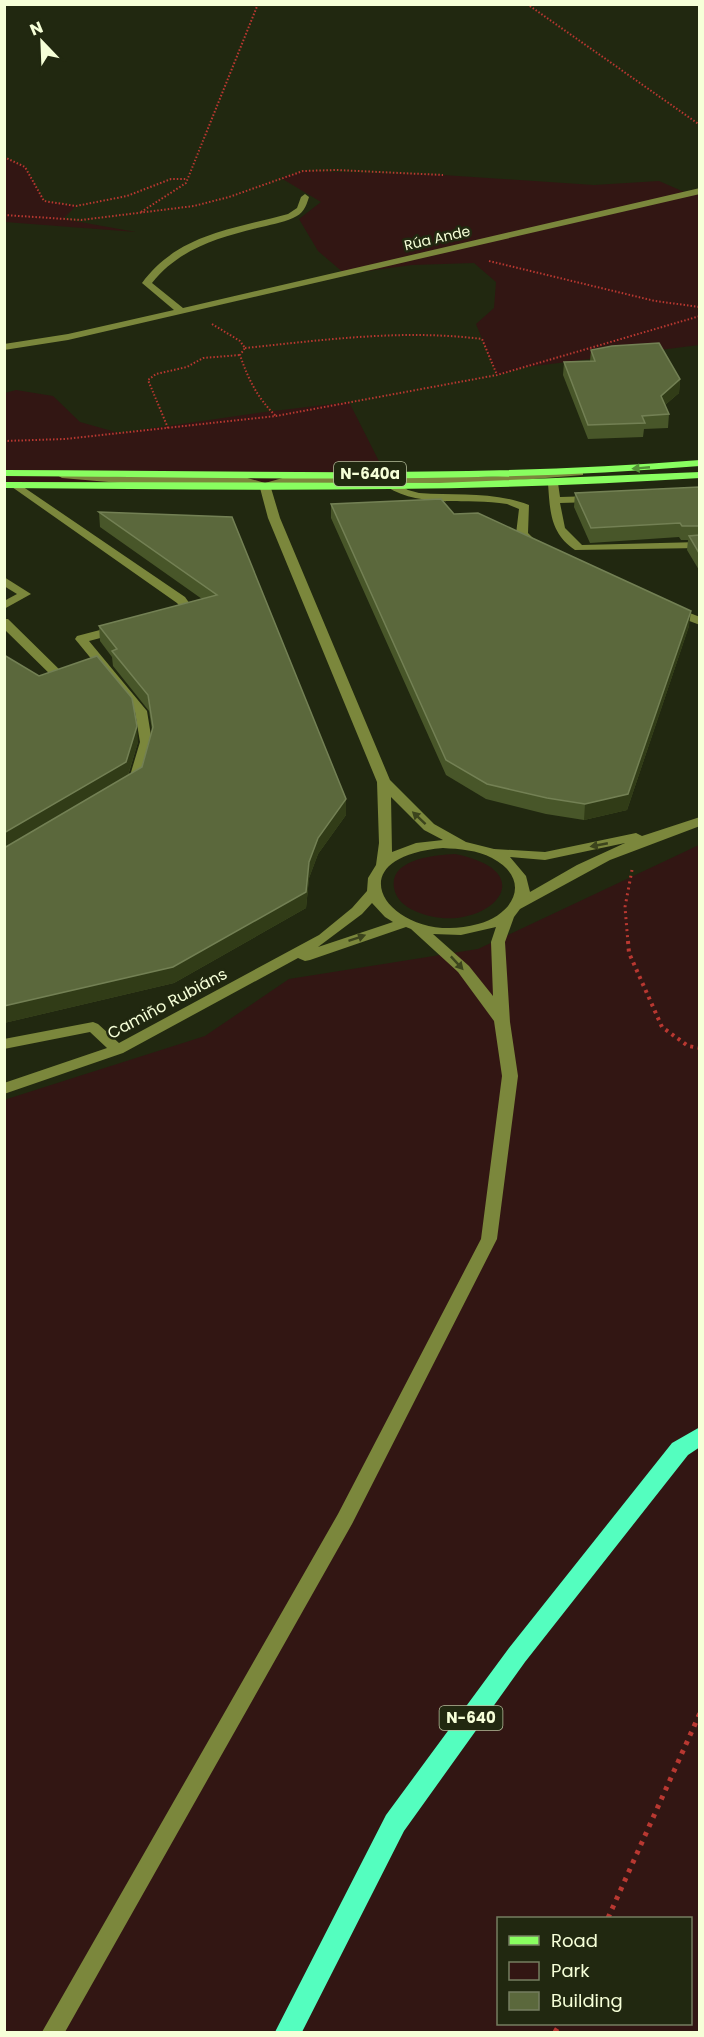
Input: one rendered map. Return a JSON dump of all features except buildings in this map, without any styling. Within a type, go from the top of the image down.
[{"type":"highway","name":"N-640","points":[[288,2032],[395,1823],[524,1645],[680,1449],[699,1435]]},
{"type":"main road","name":"N-640a","points":[[4,473],[484,474],[615,470],[699,463]]},
{"type":"main road","name":"N-640a","points":[[10,485],[265,486],[553,483],[699,475]]},
{"type":"street","name":"Rúa Ande","points":[[4,347],[68,337],[699,191]]},
{"type":"street","points":[[185,310],[147,284],[154,272],[191,246],[216,236],[291,216],[301,209],[305,197]]},
{"type":"street","points":[[40,473],[120,480],[244,480],[265,486],[286,480],[485,480],[615,470]]},
{"type":"street","points":[[553,483],[558,527],[565,540],[579,548],[699,545]]},
{"type":"street","points":[[10,485],[181,600],[189,611],[168,617]]},
{"type":"street","points":[[391,485],[397,491],[415,497],[488,496],[514,501],[525,507],[522,534],[532,545],[550,554]]},
{"type":"street","points":[[265,486],[274,518],[384,782],[386,843],[383,865]]},
{"type":"street","points":[[554,500],[610,498]]},
{"type":"street","points":[[4,580],[26,594],[4,606]]},
{"type":"street","points":[[656,602],[699,622]]},
{"type":"street","points":[[4,622],[61,678]]},
{"type":"street","points":[[115,793],[135,781],[146,742],[141,711],[81,639],[135,625]]},
{"type":"street","points":[[384,782],[429,827],[461,844],[489,851],[545,856],[677,828]]},
{"type":"street","points":[[244,982],[358,937],[409,924],[438,931],[464,931],[488,926],[552,884],[588,865],[699,820]]},
{"type":"street","points":[[461,844],[434,844],[408,849],[383,865],[376,873],[374,892],[379,903],[390,914],[409,924],[449,955],[487,996],[502,1022]]},
{"type":"street","points":[[53,2032],[345,1519],[489,1239],[510,1076],[502,1022],[498,942],[512,911],[523,894],[522,882],[516,870],[505,859],[489,851]]},
{"type":"street","points":[[244,982],[324,938],[357,911],[374,892]]},
{"type":"street","name":"Camiño Rubiáns","points":[[4,1089],[118,1050],[244,982]]},
{"type":"street","points":[[4,1044],[93,1027],[118,1050]]},
{"type":"path","points":[[141,212],[152,203],[178,191],[186,183],[233,72],[258,4]]},
{"type":"path","points":[[527,4],[699,125]]},
{"type":"path","points":[[4,157],[25,167],[44,201],[76,206],[126,196],[171,179],[186,179]]},
{"type":"path","points":[[4,215],[81,220],[194,206],[229,197],[303,171],[336,170],[442,175]]},
{"type":"path","points":[[445,250],[655,301],[699,307]]},
{"type":"path","points":[[185,310],[240,341],[245,348]]},
{"type":"path","points":[[4,441],[65,439],[276,416],[498,375],[699,316]]},
{"type":"path","points":[[245,348],[405,334],[467,336],[482,339],[498,375]]},
{"type":"path","points":[[240,356],[245,348]]},
{"type":"path","points":[[240,356],[254,390],[276,416]]},
{"type":"path","points":[[168,428],[148,380],[156,375],[187,368],[203,358],[240,356]]},
{"type":"path","points":[[633,866],[625,907],[629,953],[662,1027],[688,1046],[699,1048]]},
{"type":"path","points":[[608,1917],[699,1713]]},
{"type":"green space","points":[[4,157],[25,167],[44,201],[76,206],[63,219],[136,232],[5,222]]},
{"type":"green space","points":[[303,171],[443,175],[594,185],[659,181],[689,194],[699,191],[699,345],[527,367],[497,375],[476,324],[494,308],[496,282],[474,263],[412,265],[345,274],[318,251],[299,219],[321,202],[281,178]]},
{"type":"green space","points":[[16,390],[53,396],[80,422],[119,433],[349,402],[391,485],[5,485],[5,393]]},
{"type":"green space","points":[[699,845],[699,2032],[5,2032],[4,1100],[205,1036],[289,979],[478,949]]},
{"type":"green space","points":[[455,854],[484,863],[499,875],[502,888],[495,901],[481,911],[462,917],[439,918],[404,905],[394,888],[394,878],[399,871],[415,860]]}]
